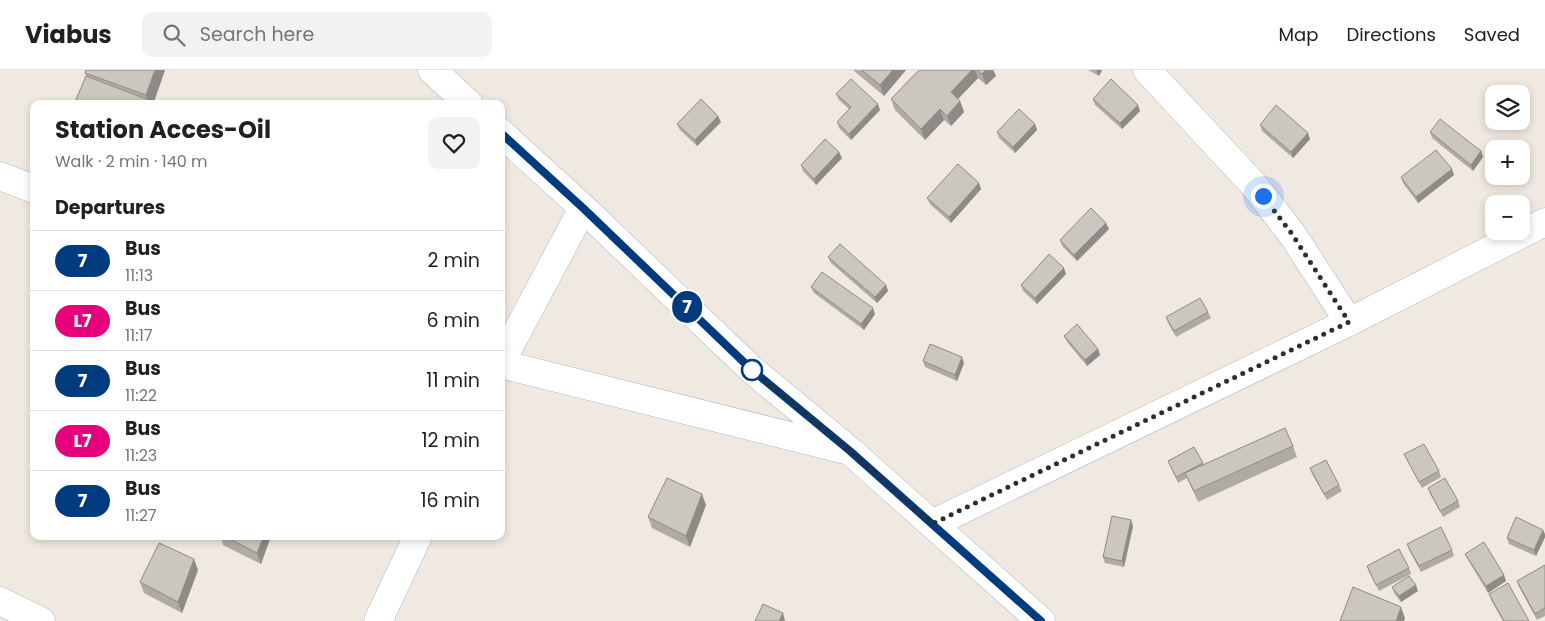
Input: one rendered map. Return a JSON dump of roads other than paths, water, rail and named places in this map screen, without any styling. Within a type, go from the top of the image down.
[{"type":"street","points":[[432,70],[465,100]]},
{"type":"street","points":[[1146,70],[1253,184],[1292,234],[1349,322]]},
{"type":"street","points":[[505,137],[583,208],[751,369],[850,451],[1041,621]]},
{"type":"street","points":[[0,176],[30,187]]},
{"type":"street","points":[[505,355],[583,208]]},
{"type":"street","points":[[932,524],[1349,322],[1545,222]]},
{"type":"street","points":[[505,364],[850,451]]},
{"type":"street","points":[[378,621],[416,540]]},
{"type":"street","points":[[0,601],[41,621]]}]
